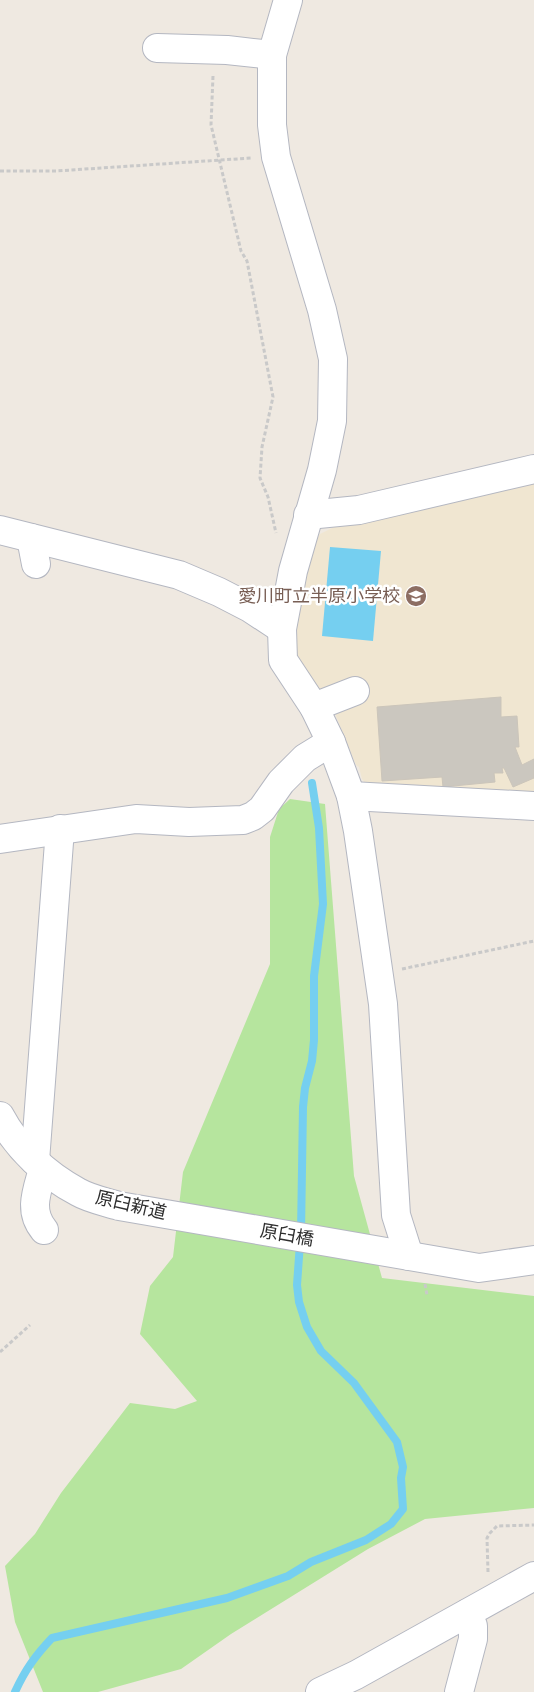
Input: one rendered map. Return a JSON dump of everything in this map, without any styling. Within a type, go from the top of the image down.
[{"type":"street","points":[[288,0],[272,56],[272,125],[276,156],[322,310],[333,359],[332,421],[322,470],[293,571],[282,629],[283,660],[314,707],[331,742],[352,796],[380,974],[396,1215],[404,1255],[479,1268],[534,1260]]},
{"type":"street","points":[[157,48],[213,50],[272,56]]},
{"type":"street","points":[[308,515],[359,510],[534,469]]},
{"type":"street","points":[[0,530],[33,551],[179,575],[250,608],[282,629]]},
{"type":"street","points":[[314,707],[355,691]]},
{"type":"street","points":[[0,839],[136,819],[189,822],[243,820],[253,816],[262,809],[282,782],[305,758],[331,742]]},
{"type":"street","points":[[352,796],[534,806]]},
{"type":"street","points":[[44,1230],[38,1222],[35,1212],[35,1198],[39,1165],[60,829]]},
{"type":"street","name":"原臼新道","points":[[0,1116],[9,1132],[39,1165],[78,1193],[119,1206],[175,1215]]},
{"type":"street","name":"原臼橋","points":[[175,1215],[404,1255]]},
{"type":"street","points":[[320,1692],[356,1676],[534,1576]]},
{"type":"street","points":[[459,1692],[473,1639],[473,1626],[477,1608]]},
{"type":"path","points":[[213,50],[211,125],[241,251],[247,261],[273,397],[262,447],[260,478],[268,497],[276,535]]},
{"type":"path","points":[[0,171],[56,171],[220,159]]},
{"type":"path","points":[[380,974],[534,941]]},
{"type":"path","points":[[0,1352],[30,1325]]},
{"type":"path","points":[[477,1608],[488,1563],[487,1538],[490,1532],[497,1526],[534,1525]]},
{"type":"shaded area","name":"愛川町立半原小学校","points":[[534,482],[534,798],[374,793],[362,779],[359,767],[356,765],[334,711],[307,686],[289,642],[308,550],[320,534],[336,526]]},
{"type":"green space","points":[[290,799],[325,804],[354,1176],[382,1278],[534,1296],[534,1508],[425,1519],[368,1549],[231,1634],[181,1669],[98,1692],[43,1692],[15,1622],[5,1566],[35,1534],[61,1493],[130,1403],[175,1409],[197,1401],[140,1334],[150,1286],[173,1257],[183,1172],[270,964],[270,837],[279,809]]},
{"type":"water","points":[[330,547],[381,551],[373,641],[322,636]]},
{"type":"building","points":[[501,697],[501,717],[517,716],[519,747],[515,747],[522,765],[534,759],[534,778],[513,787],[504,768],[502,768],[503,773],[494,773],[495,782],[443,787],[442,777],[382,781],[377,707]]},
{"type":"waterway","points":[[301,1232],[303,1107],[305,1088],[312,1061],[314,1040],[314,976],[323,904],[319,828],[312,783]]},
{"type":"waterway","points":[[15,1692],[31,1664],[52,1638],[227,1598],[288,1576],[311,1562],[366,1540],[391,1524],[403,1509],[401,1478],[403,1467],[397,1442],[354,1383],[321,1351],[307,1327],[299,1302],[297,1285],[300,1243]]},
{"type":"place","name":"愛川町立半原小学校","points":[[416,596]]}]
